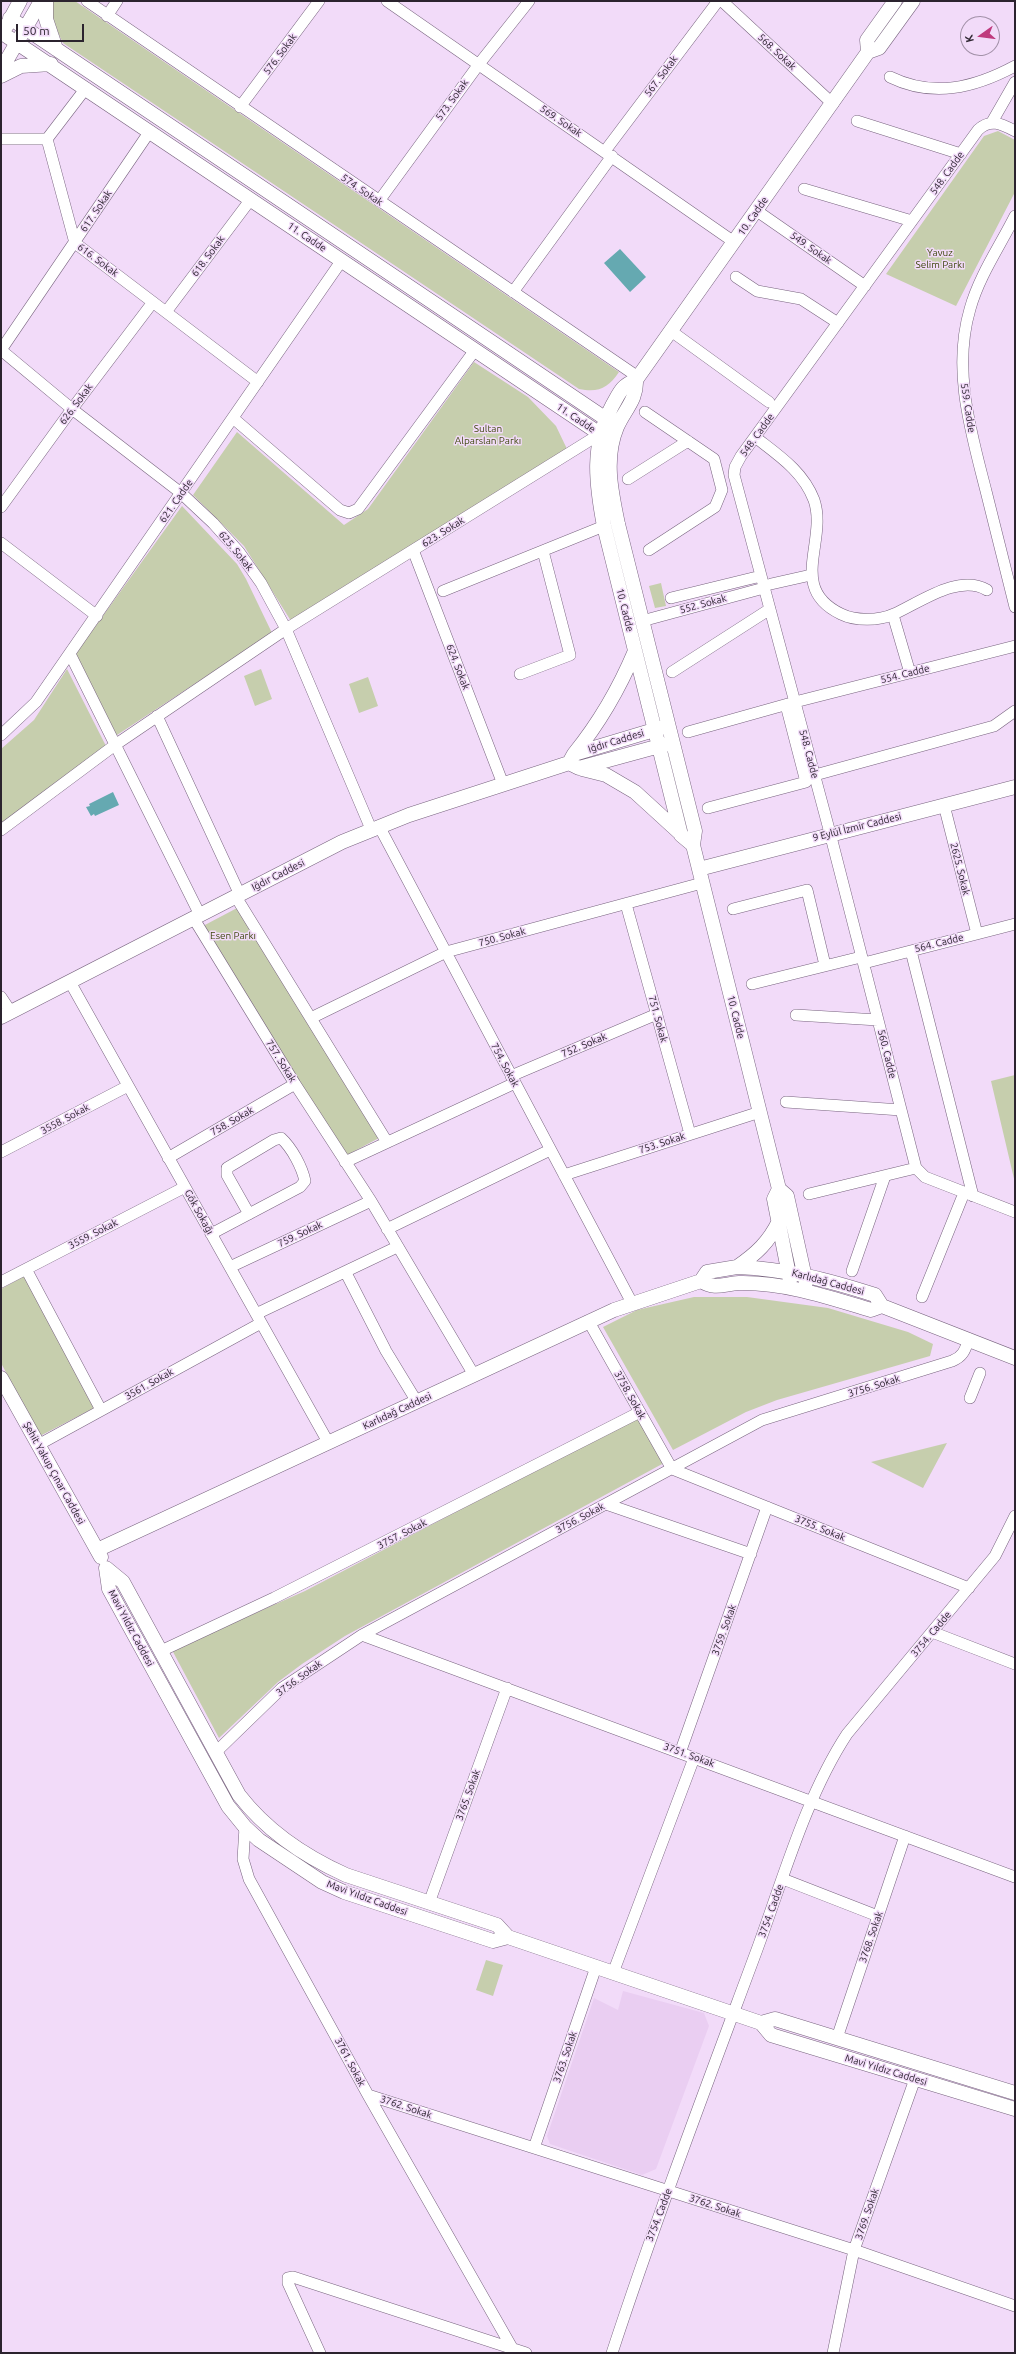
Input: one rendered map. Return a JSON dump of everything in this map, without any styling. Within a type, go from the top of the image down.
[{"type":"main road","points":[[2,34],[20,1]]},
{"type":"main road","points":[[1,70],[41,1]]},
{"type":"main road","points":[[46,1],[46,19],[56,49]]},
{"type":"main road","name":"10. Cadde","points":[[868,52],[867,40],[895,1]]},
{"type":"main road","name":"10. Cadde","points":[[662,727],[636,651],[604,526],[596,483],[596,464],[600,434],[605,418],[624,385],[637,378],[833,104],[868,52],[879,48],[913,1]]},
{"type":"main road","name":"11. Cadde","points":[[10,18],[617,426]]},
{"type":"main road","name":"11. Cadde","points":[[2,34],[51,64],[612,442]]},
{"type":"main road","points":[[1,76],[21,66],[51,64]]},
{"type":"main road","name":"10. Cadde","points":[[637,378],[636,392],[617,426],[612,442],[609,467],[613,500],[642,621],[666,745],[681,835]]},
{"type":"main road","points":[[636,651],[622,683],[574,762],[606,775],[635,792],[693,845]]},
{"type":"main road","name":"Iğdır Caddesi","points":[[6,1015],[238,896],[375,828],[503,784],[574,762],[662,727]]},
{"type":"main road","name":"10. Cadde","points":[[666,745],[695,831],[693,845],[702,883],[779,1189],[787,1196],[808,1292]]},
{"type":"main road","name":"Iğdır Caddesi","points":[[574,762],[666,745]]},
{"type":"main road","name":"9 Eylül İzmir Caddesi","points":[[699,869],[830,833],[1015,787]]},
{"type":"main road","name":"10. Cadde","points":[[779,1189],[774,1199],[792,1288]]},
{"type":"main road","points":[[737,1267],[762,1248],[771,1237],[779,1221]]},
{"type":"main road","name":"Karlıdağ Caddesi","points":[[97,1550],[589,1322],[632,1303],[701,1281],[707,1272],[737,1267],[789,1271],[804,1274],[875,1295],[882,1306],[1015,1358]]},
{"type":"main road","name":"Karlıdağ Caddesi","points":[[701,1281],[711,1287],[739,1283],[792,1288],[871,1310],[882,1306]]},
{"type":"main road","name":"Şehit Yakup Çınar Caddesi","points":[[1,1378],[106,1568]]},
{"type":"main road","name":"Mavi Yıldız Caddesi","points":[[106,1568],[123,1582],[240,1795],[252,1811],[276,1833],[336,1871],[497,1925],[508,1937],[761,2023],[771,2035],[1015,2109]]},
{"type":"main road","name":"Mavi Yıldız Caddesi","points":[[106,1568],[109,1589],[228,1806],[245,1827],[268,1846],[322,1882],[344,1892],[493,1941],[508,1937]]},
{"type":"main road","points":[[268,1846],[276,1833]]},
{"type":"main road","name":"Mavi Yıldız Caddesi","points":[[761,2023],[775,2019],[1015,2093]]},
{"type":"main road","points":[[915,2079],[919,2064]]},
{"type":"street","name":"574. Sokak","points":[[87,1],[637,378]]},
{"type":"street","points":[[107,16],[117,1]]},
{"type":"street","name":"576. Sokak","points":[[240,107],[319,1]]},
{"type":"street","name":"569. Sokak","points":[[387,1],[608,153],[734,242]]},
{"type":"street","name":"573. Sokak","points":[[379,201],[479,64],[529,1]]},
{"type":"street","name":"567. Sokak","points":[[513,292],[608,153],[718,1]]},
{"type":"street","name":"568. Sokak","points":[[722,1],[833,104]]},
{"type":"street","points":[[890,77],[915,88],[941,89],[979,82],[1015,66]]},
{"type":"street","points":[[1015,82],[992,122],[999,123],[1015,131]]},
{"type":"street","points":[[1,139],[47,139],[86,88]]},
{"type":"street","points":[[857,121],[961,154]]},
{"type":"street","name":"548. Cadde","points":[[830,833],[814,775],[790,703],[770,609],[768,586],[761,576],[737,486],[735,467],[755,437],[961,154],[982,126],[992,122]]},
{"type":"street","name":"617. Sokak","points":[[1,350],[150,131]]},
{"type":"street","name":"616. Sokak","points":[[47,139],[75,243],[258,382]]},
{"type":"street","points":[[804,189],[912,222]]},
{"type":"street","name":"618. Sokak","points":[[166,312],[251,199]]},
{"type":"street","name":"549. Sokak","points":[[757,211],[865,286]]},
{"type":"street","name":"559. Cadde","points":[[1015,216],[972,303],[964,335],[963,364],[970,427],[1015,606]]},
{"type":"street","name":"621. Cadde","points":[[1,735],[36,702],[97,616],[342,260]]},
{"type":"street","points":[[736,277],[757,291],[801,299],[838,323]]},
{"type":"street","name":"626. Sokak","points":[[1,507],[72,409],[153,302]]},
{"type":"street","points":[[671,331],[769,402]]},
{"type":"street","name":"625. Sokak","points":[[1,350],[72,409],[181,493],[213,523],[239,552],[260,582],[286,628],[375,828]]},
{"type":"street","points":[[233,418],[340,510],[349,513],[358,509],[475,350]]},
{"type":"street","points":[[645,412],[714,460],[722,490],[715,507],[649,550]]},
{"type":"street","name":"623. Sokak","points":[[1,830],[115,744],[286,628],[600,434]]},
{"type":"street","points":[[755,437],[790,464],[811,492],[818,520],[811,575],[814,585],[822,600],[840,614],[862,619],[894,615],[927,596],[952,588],[975,585],[987,590]]},
{"type":"street","points":[[628,479],[688,441]]},
{"type":"street","points":[[722,490],[737,486]]},
{"type":"street","points":[[442,591],[604,526]]},
{"type":"street","points":[[1,543],[97,616]]},
{"type":"street","name":"624. Sokak","points":[[413,550],[503,784]]},
{"type":"street","points":[[520,674],[570,655],[543,551]]},
{"type":"street","name":"552. Sokak","points":[[642,621],[811,575]]},
{"type":"street","points":[[671,598],[761,576]]},
{"type":"street","points":[[672,672],[770,609]]},
{"type":"street","points":[[894,615],[910,673]]},
{"type":"street","name":"554. Cadde","points":[[688,732],[790,703],[1015,646]]},
{"type":"street","name":"757. Sokak","points":[[70,654],[115,744],[197,917],[295,1084],[371,1201],[474,1375]]},
{"type":"street","points":[[708,808],[806,782],[790,703]]},
{"type":"street","points":[[814,775],[994,726],[1015,711]]},
{"type":"street","points":[[157,716],[238,896],[387,1142]]},
{"type":"street","name":"2625. Sokak","points":[[944,805],[976,934]]},
{"type":"street","name":"754. Sokak","points":[[375,828],[446,952],[632,1303]]},
{"type":"street","name":"560. Cadde","points":[[830,833],[916,1168]]},
{"type":"street","name":"750. Sokak","points":[[311,1018],[446,952],[702,883]]},
{"type":"street","points":[[734,909],[807,890],[825,966]]},
{"type":"street","name":"751. Sokak","points":[[626,904],[690,1134]]},
{"type":"street","name":"564. Cadde","points":[[752,984],[825,966],[911,950],[1015,924]]},
{"type":"street","points":[[911,950],[969,1194],[922,1297]]},
{"type":"street","name":"Gök Sokağı","points":[[70,982],[328,1442]]},
{"type":"street","points":[[1,997],[6,1015]]},
{"type":"street","name":"752. Sokak","points":[[345,1162],[513,1079],[657,1014]]},
{"type":"street","points":[[796,1015],[878,1020]]},
{"type":"street","name":"758. Sokak","points":[[168,1158],[295,1084]]},
{"type":"street","name":"3558. Sokak","points":[[1,1152],[128,1086]]},
{"type":"street","points":[[786,1102],[901,1110]]},
{"type":"street","name":"753. Sokak","points":[[564,1175],[760,1112]]},
{"type":"street","points":[[211,1234],[249,1214],[300,1187],[304,1181],[303,1172],[287,1143],[281,1138],[274,1140],[227,1168],[227,1174],[249,1214]]},
{"type":"street","points":[[387,1229],[550,1150]]},
{"type":"street","points":[[809,1194],[916,1168],[925,1177],[1015,1212]]},
{"type":"street","points":[[852,1270],[885,1176]]},
{"type":"street","name":"3559. Sokak","points":[[1,1282],[184,1187]]},
{"type":"street","name":"759. Sokak","points":[[230,1267],[371,1201]]},
{"type":"street","name":"3561. Sokak","points":[[38,1445],[259,1319],[397,1247]]},
{"type":"street","points":[[26,1269],[101,1410]]},
{"type":"street","points":[[346,1273],[386,1351],[417,1402]]},
{"type":"street","name":"3758. Sokak","points":[[589,1322],[672,1469]]},
{"type":"street","name":"3756. Sokak","points":[[216,1752],[282,1688],[362,1635],[762,1420],[960,1358],[964,1353],[969,1340]]},
{"type":"street","points":[[970,1398],[980,1373]]},
{"type":"street","name":"3757. Sokak","points":[[161,1650],[274,1598],[640,1412]]},
{"type":"street","name":"3755. Sokak","points":[[672,1469],[968,1588]]},
{"type":"street","points":[[606,1504],[751,1554]]},
{"type":"street","name":"3759. Sokak","points":[[680,1752],[767,1507]]},
{"type":"street","name":"3754. Cadde","points":[[612,2353],[644,2258],[813,1800],[847,1734],[995,1556],[1015,1516]]},
{"type":"street","points":[[932,1632],[1015,1664]]},
{"type":"street","name":"3751. Sokak","points":[[362,1635],[694,1758],[813,1800],[905,1836],[1015,1876]]},
{"type":"street","name":"3765. Sokak","points":[[429,1903],[507,1688]]},
{"type":"street","points":[[613,1973],[694,1758]]},
{"type":"street","name":"3761. Sokak","points":[[245,1827],[242,1843],[243,1859],[249,1879],[368,2095],[513,2350]]},
{"type":"street","name":"3768. Sokak","points":[[837,2038],[905,1836]]},
{"type":"street","points":[[783,1878],[878,1916]]},
{"type":"street","name":"3763. Sokak","points":[[534,2148],[596,1967]]},
{"type":"street","name":"3769. Sokak","points":[[833,2353],[854,2250],[915,2079]]},
{"type":"street","name":"3762. Sokak","points":[[368,2095],[854,2250],[1015,2306]]},
{"type":"street","points":[[320,2353],[288,2283],[288,2278],[293,2276],[513,2350],[526,2353]]},
{"type":"shaded area","points":[[620,249],[646,277],[630,292],[604,263]]},
{"type":"shaded area","points":[[113,792],[119,805],[95,816],[94,814],[91,816],[86,807]]},
{"type":"shaded area","points":[[623,1991],[704,2013],[709,2026],[656,2169],[642,2175],[550,2144],[547,2136],[594,1998],[618,2010]]},
{"type":"green space","points":[[52,1],[75,1],[619,372],[611,382],[598,390],[579,389],[63,43],[53,23]]},
{"type":"green space","name":"Yavuz Selim Parkı","points":[[998,131],[1015,140],[1015,192],[956,306],[886,274],[984,136]]},
{"type":"green space","name":"Sultan Alparslan Parkı","points":[[474,362],[528,397],[556,426],[567,449],[291,621],[244,546],[193,495],[237,432],[344,525],[368,509]]},
{"type":"green space","points":[[182,506],[237,564],[246,579],[272,633],[114,737],[74,656]]},
{"type":"green space","points":[[661,583],[666,606],[655,608],[649,586]]},
{"type":"green space","points":[[67,669],[106,746],[1,826],[1,749],[34,720]]},
{"type":"green space","points":[[261,669],[272,699],[255,706],[244,676]]},
{"type":"green space","points":[[368,677],[378,706],[359,713],[349,684]]},
{"type":"green space","name":"Esen Parkı","points":[[239,907],[379,1138],[349,1154],[343,1154],[203,926]]},
{"type":"green space","points":[[1015,1075],[1015,1183],[991,1081]]},
{"type":"green space","points":[[24,1276],[94,1408],[40,1436],[1,1363],[1,1289]]},
{"type":"green space","points":[[694,1297],[747,1297],[828,1308],[908,1332],[933,1344],[930,1356],[777,1400],[746,1412],[673,1450],[603,1327],[637,1310]]},
{"type":"green space","points":[[639,1416],[664,1463],[345,1636],[302,1664],[278,1682],[219,1738],[172,1650],[305,1591]]},
{"type":"green space","points":[[947,1443],[923,1488],[871,1462]]},
{"type":"green space","points":[[486,1960],[503,1965],[493,1996],[476,1990]]}]
